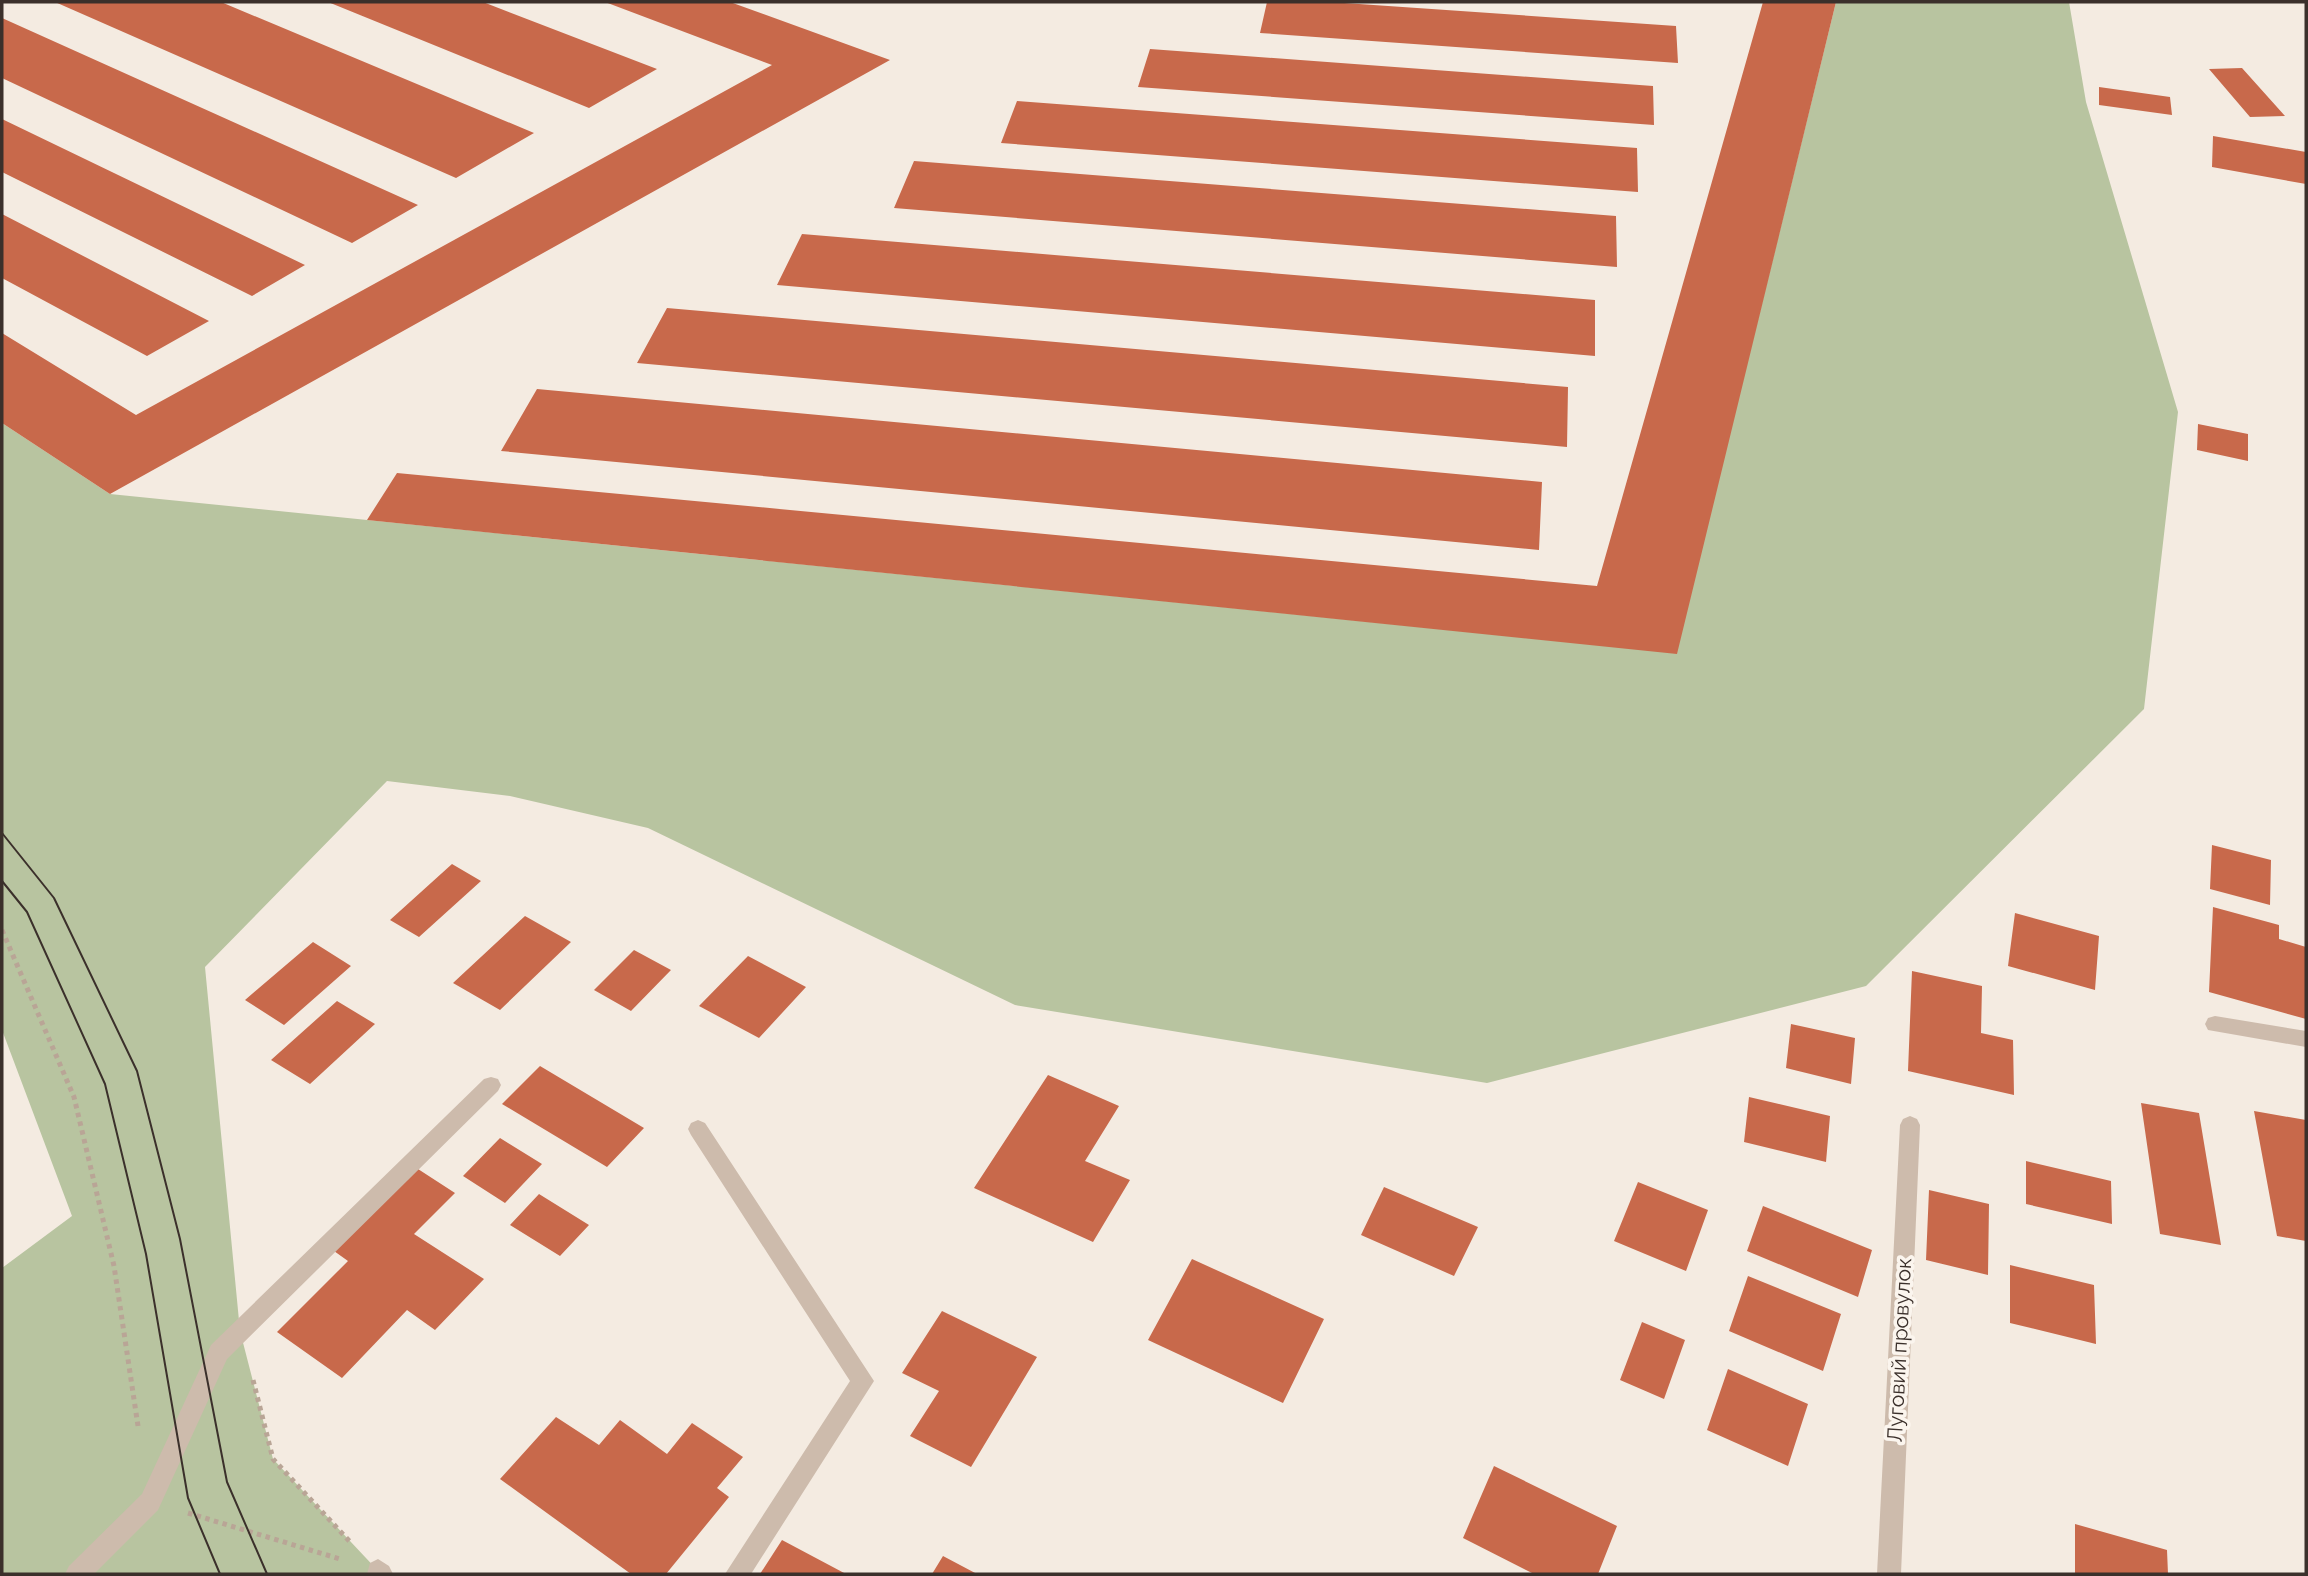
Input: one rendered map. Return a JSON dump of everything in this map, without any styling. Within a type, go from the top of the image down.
[{"type":"street","points":[[2215,1024],[2306,1039]]},
{"type":"street","points":[[77,1574],[150,1502],[219,1352],[491,1085]]},
{"type":"street","name":"Луговий провулок","points":[[1889,1574],[1909,1125]]},
{"type":"street","points":[[698,1129],[863,1381],[737,1574]]},
{"type":"path","points":[[2,930],[74,1097],[114,1266],[150,1502],[379,1573]]},
{"type":"path","points":[[240,1331],[273,1459],[379,1573]]},
{"type":"green space","points":[[1836,2],[2069,2],[2086,102],[2178,412],[2144,709],[1866,986],[1487,1083],[1015,1005],[648,828],[510,796],[387,781],[205,967],[240,1331],[273,1459],[381,1574],[2,1574],[2,1268],[72,1216],[2,1030],[2,423],[110,494],[1676,653]]},
{"type":"building","points":[[55,2],[221,2],[534,133],[456,178]]},
{"type":"building","points":[[328,2],[483,2],[657,69],[589,108]]},
{"type":"building","points":[[605,2],[730,2],[890,60],[110,494],[2,423],[2,333],[136,415],[772,65]]},
{"type":"building","points":[[1267,2],[1330,2],[1676,26],[1678,63],[1260,33]]},
{"type":"building","points":[[1763,2],[1836,2],[1677,654],[367,520],[397,473],[1597,586]]},
{"type":"building","points":[[2,18],[418,205],[352,243],[2,78]]},
{"type":"building","points":[[1150,49],[1653,86],[1654,125],[1138,87]]},
{"type":"building","points":[[2242,68],[2285,116],[2250,117],[2209,69]]},
{"type":"building","points":[[2099,87],[2170,97],[2172,115],[2099,105]]},
{"type":"building","points":[[1017,101],[1637,148],[1638,192],[1001,143]]},
{"type":"building","points":[[2,119],[305,265],[252,296],[2,172]]},
{"type":"building","points":[[2213,136],[2306,152],[2306,184],[2212,167]]},
{"type":"building","points":[[914,161],[1616,216],[1617,267],[894,208]]},
{"type":"building","points":[[2,214],[209,321],[147,356],[2,278]]},
{"type":"building","points":[[802,234],[1595,300],[1595,356],[777,285]]},
{"type":"building","points":[[667,308],[1568,387],[1567,447],[637,363]]},
{"type":"building","points":[[537,389],[1542,482],[1539,550],[501,451]]},
{"type":"building","points":[[2198,424],[2248,434],[2248,461],[2197,450]]},
{"type":"building","points":[[2212,845],[2271,860],[2270,905],[2210,889]]},
{"type":"building","points":[[452,864],[481,881],[419,937],[390,920]]},
{"type":"building","points":[[2213,907],[2279,925],[2279,939],[2306,947],[2306,1019],[2209,992]]},
{"type":"building","points":[[2015,913],[2099,936],[2095,990],[2008,966]]},
{"type":"building","points":[[525,916],[571,942],[500,1010],[453,983]]},
{"type":"building","points":[[313,942],[351,966],[284,1025],[245,1000]]},
{"type":"building","points":[[634,950],[671,970],[631,1011],[594,990]]},
{"type":"building","points":[[748,956],[806,987],[759,1038],[699,1006]]},
{"type":"building","points":[[1912,971],[1982,986],[1981,1033],[2013,1040],[2014,1095],[1908,1071]]},
{"type":"building","points":[[337,1001],[375,1024],[310,1084],[271,1060]]},
{"type":"building","points":[[1791,1024],[1855,1038],[1851,1084],[1786,1068]]},
{"type":"building","points":[[540,1066],[644,1128],[607,1167],[502,1104]]},
{"type":"building","points":[[1048,1075],[1119,1106],[1085,1161],[1130,1180],[1093,1242],[974,1188]]},
{"type":"building","points":[[1749,1097],[1830,1116],[1826,1162],[1744,1142]]},
{"type":"building","points":[[2141,1103],[2199,1113],[2221,1245],[2160,1234]]},
{"type":"building","points":[[2254,1111],[2306,1120],[2306,1241],[2277,1236]]},
{"type":"building","points":[[500,1138],[542,1164],[505,1203],[463,1176]]},
{"type":"building","points":[[2026,1161],[2111,1181],[2112,1224],[2026,1204]]},
{"type":"building","points":[[418,1169],[455,1193],[414,1234],[484,1279],[435,1330],[407,1310],[342,1378],[277,1332],[348,1261],[334,1251]]},
{"type":"building","points":[[1638,1182],[1708,1210],[1686,1271],[1614,1241]]},
{"type":"building","points":[[1384,1187],[1478,1227],[1454,1276],[1361,1235]]},
{"type":"building","points":[[1929,1190],[1989,1204],[1988,1275],[1926,1260]]},
{"type":"building","points":[[539,1194],[589,1225],[560,1256],[510,1225]]},
{"type":"building","points":[[1763,1206],[1872,1250],[1858,1297],[1747,1251]]},
{"type":"building","points":[[1192,1259],[1324,1319],[1283,1403],[1148,1340]]},
{"type":"building","points":[[2010,1265],[2094,1285],[2096,1344],[2010,1323]]},
{"type":"building","points":[[1748,1276],[1841,1314],[1823,1371],[1729,1331]]},
{"type":"building","points":[[942,1311],[1037,1357],[971,1467],[910,1436],[939,1391],[902,1373]]},
{"type":"building","points":[[1642,1322],[1685,1340],[1664,1399],[1620,1380]]},
{"type":"building","points":[[1728,1369],[1808,1404],[1788,1466],[1707,1430]]},
{"type":"building","points":[[556,1417],[599,1445],[620,1420],[667,1454],[692,1423],[743,1457],[717,1488],[729,1497],[666,1574],[631,1574],[500,1479]]},
{"type":"building","points":[[1494,1466],[1617,1526],[1598,1574],[1534,1574],[1463,1538]]},
{"type":"building","points":[[2075,1524],[2167,1550],[2168,1574],[2075,1574]]},
{"type":"building","points":[[782,1540],[846,1574],[760,1574]]},
{"type":"building","points":[[943,1556],[977,1574],[932,1574]]},
{"type":"tram line","points":[[2,833],[54,898],[137,1071],[180,1239],[227,1482],[267,1574]]},
{"type":"tram line","points":[[2,881],[27,912],[105,1084],[146,1254],[188,1498],[220,1574]]}]
